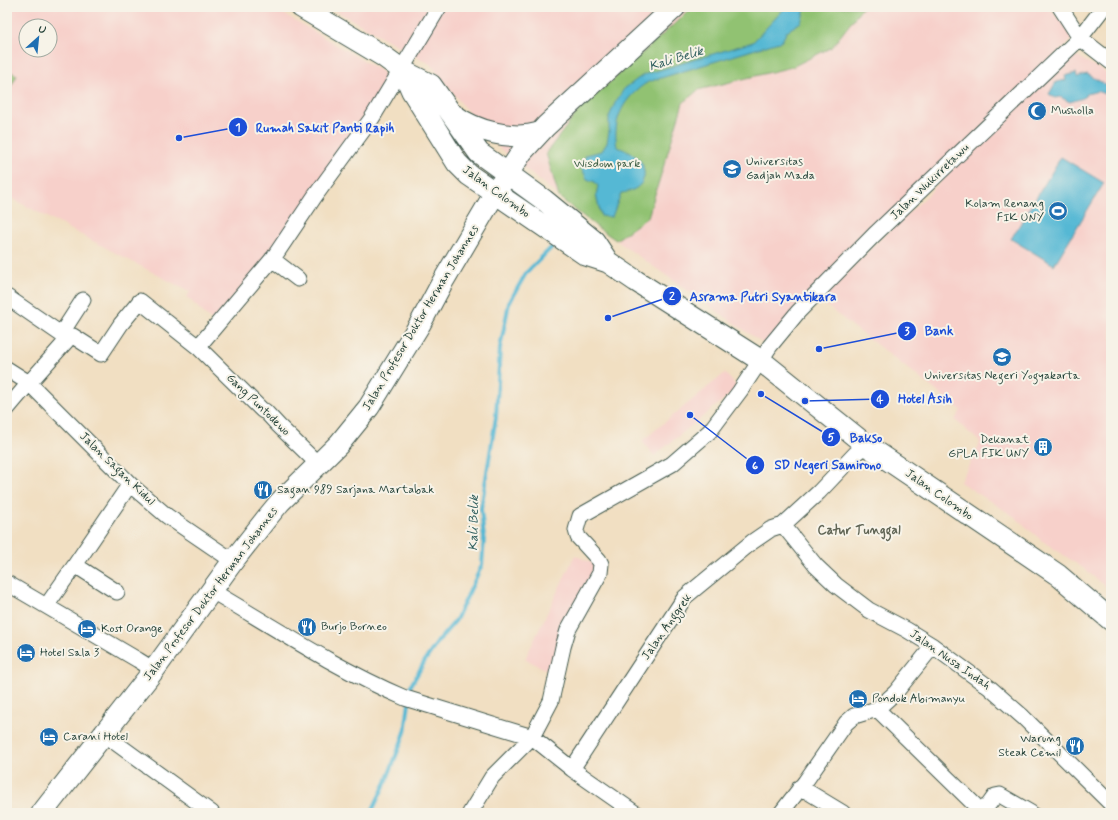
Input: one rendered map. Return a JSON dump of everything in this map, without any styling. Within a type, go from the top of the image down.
[{"type":"main road","name":"Jalan Colombo","points":[[301,7],[382,56],[401,70],[431,85],[479,153],[544,200],[594,241],[608,262]]},
{"type":"main road","name":"Jalan Profesor Doktor Herman Johannes","points":[[42,813],[154,670],[233,561],[280,502],[350,432],[369,407],[420,324],[495,193],[522,152],[539,133],[675,7]]},
{"type":"main road","name":"Jalan Colombo","points":[[401,70],[405,75],[412,91],[457,163],[469,175],[586,256],[608,262],[760,360],[866,445],[980,524],[1058,575],[1111,620]]},
{"type":"main road","points":[[450,111],[469,124],[495,133],[525,136],[539,133]]},
{"type":"street","points":[[198,347],[272,259],[315,196],[372,118],[439,7]]},
{"type":"street","points":[[1060,7],[1080,38],[1111,62]]},
{"type":"street","name":"Jalan Wukirretawu","points":[[532,737],[551,701],[568,630],[600,572],[601,564],[599,560],[578,537],[576,530],[580,516],[672,464],[710,432],[740,391],[760,360],[798,312],[834,275],[1080,38],[1104,7]]},
{"type":"street","points":[[272,259],[298,279]]},
{"type":"street","points":[[7,297],[64,336]]},
{"type":"street","points":[[7,409],[29,383],[64,336],[83,300]]},
{"type":"street","name":"Gang Puntodewo","points":[[64,336],[73,336],[101,354],[121,324],[140,301],[198,347],[318,464]]},
{"type":"street","name":"Jalan Sagan Kidul","points":[[7,369],[29,383],[130,484],[167,516],[233,561]]},
{"type":"street","name":"Jalan Anggrek","points":[[572,769],[685,597],[752,542],[771,529],[783,525],[819,492],[856,453],[866,445]]},
{"type":"street","points":[[47,605],[130,484]]},
{"type":"street","name":"Jalan Nusa Indah","points":[[783,525],[816,566],[846,593],[869,610],[933,646],[990,688],[1016,710],[1111,805]]},
{"type":"street","points":[[75,564],[117,592]]},
{"type":"street","points":[[7,583],[47,605],[154,670]]},
{"type":"street","points":[[212,591],[352,673],[410,700],[532,737],[572,769],[635,813]]},
{"type":"street","points":[[781,813],[846,723],[854,716],[876,709],[896,692],[933,646]]},
{"type":"street","points":[[876,709],[978,808],[981,810],[985,808],[995,796],[1000,796],[1031,813]]},
{"type":"street","points":[[104,735],[212,813]]},
{"type":"street","points":[[470,813],[492,777],[532,737]]},
{"type":"street","points":[[800,787],[843,813]]},
{"type":"street","points":[[1104,813],[1111,805]]},
{"type":"shaded area","points":[[7,7],[272,7],[381,71],[389,81],[308,203],[216,325],[187,297],[190,292],[7,196]]},
{"type":"shaded area","name":"Universitas Gadjah Mada","points":[[329,7],[1048,7],[1075,36],[764,344],[597,227],[492,142],[430,64]]},
{"type":"shaded area","name":"Universitas Negeri Yogyakarta","points":[[1071,56],[1080,58],[1111,75],[1111,591],[1083,568],[1041,540],[1015,517],[960,482],[980,442],[955,420],[961,410],[824,304],[824,297],[873,246],[926,197],[955,166]]},
{"type":"shaded area","points":[[725,373],[738,388],[654,456],[642,441]]},
{"type":"shaded area","points":[[575,555],[598,566],[549,671],[525,659]]},
{"type":"green space","name":"Wisdom park","points":[[693,7],[863,7],[832,47],[792,67],[698,90],[683,103],[648,217],[616,240],[559,197],[546,153],[579,110]]},
{"type":"green space","points":[[7,70],[17,75],[7,94]]},
{"type":"water","points":[[786,7],[806,7],[801,22],[787,31],[782,41],[648,82],[632,95],[626,102],[618,118],[616,127],[617,147],[624,149],[639,159],[643,165],[643,180],[638,187],[621,193],[612,217],[601,216],[596,195],[598,186],[595,182],[587,179],[581,167],[586,155],[602,151],[607,143],[609,117],[615,103],[624,89],[643,75],[753,42]]},
{"type":"water","points":[[1076,73],[1077,77],[1087,74],[1108,86],[1104,94],[1098,91],[1087,94],[1083,98],[1070,102],[1060,97],[1055,98],[1049,94],[1056,82],[1066,80],[1065,76]]},
{"type":"water","name":"Kolam Renang FIK UNY","points":[[1061,157],[1104,183],[1054,265],[1011,239]]},
{"type":"waterway","name":"Kali Belik","points":[[409,696],[410,687],[426,659],[439,640],[456,620],[482,565],[484,538],[481,509],[496,417],[500,348],[509,303],[526,273],[552,247]]},
{"type":"waterway","name":"Kali Belik","points":[[371,813],[386,782],[405,732],[409,703]]},
{"type":"place","name":"Musholla","points":[[1037,111]]},
{"type":"place","name":"Rumah Sakit Panti Rapih","points":[[179,138]]},
{"type":"place","name":"Universitas Gadjah Mada","points":[[732,169]]},
{"type":"place","name":"Kolam Renang FIK UNY","points":[[1058,211]]},
{"type":"place","name":"Asrama Putri Syantikara","points":[[608,318]]},
{"type":"place","name":"Bank","points":[[819,349]]},
{"type":"place","name":"Universitas Negeri Yogyakarta","points":[[1002,357]]},
{"type":"place","name":"Bakso","points":[[761,394]]},
{"type":"place","name":"Hotel Asih","points":[[805,401]]},
{"type":"place","name":"SD Negeri Samirono","points":[[690,415]]},
{"type":"place","name":"Dekanat GPLA FIK UNY","points":[[1043,447]]},
{"type":"place","name":"Sagan 989 Sarjana Martabak","points":[[263,490]]},
{"type":"place","name":"Burjo Borneo","points":[[307,627]]},
{"type":"place","name":"Kost Orange","points":[[87,629]]},
{"type":"place","name":"Hotel Sala 3","points":[[26,653]]},
{"type":"place","name":"Pondok Abimanyu","points":[[858,699]]},
{"type":"place","name":"Carani Hotel","points":[[49,737]]},
{"type":"place","name":"Warung Steak Cemil","points":[[1075,746]]},
{"type":"district","name":"Catur Tunggal","points":[[859,530]]}]
